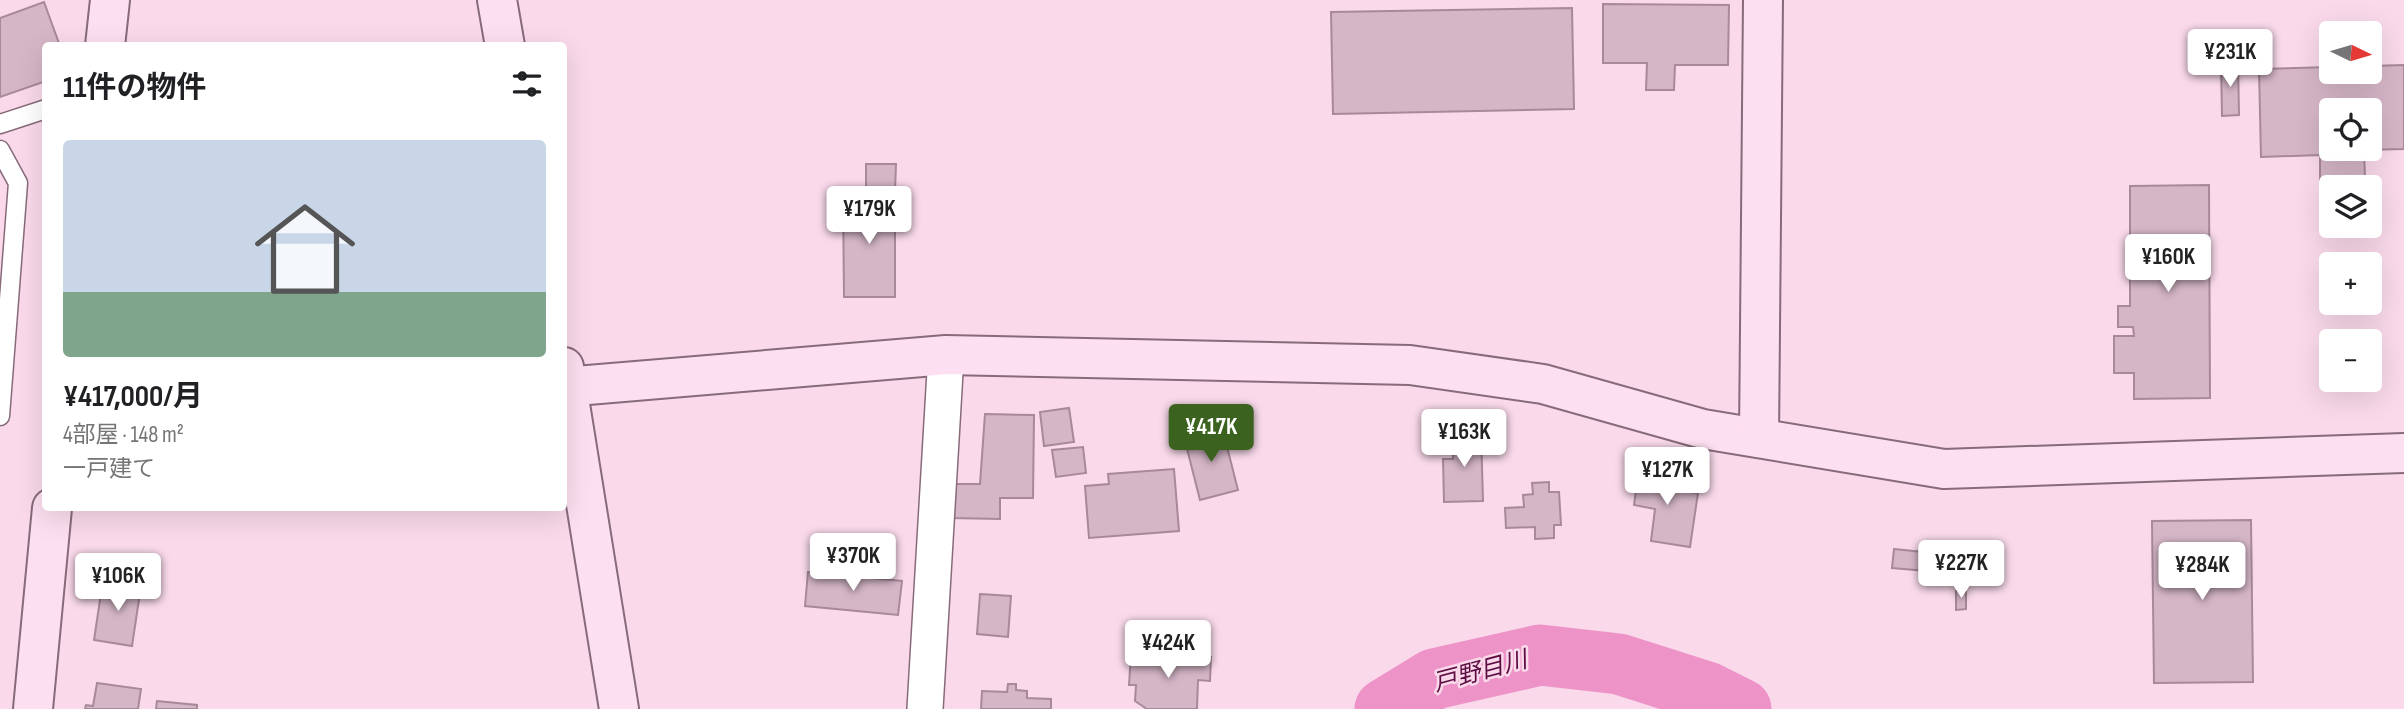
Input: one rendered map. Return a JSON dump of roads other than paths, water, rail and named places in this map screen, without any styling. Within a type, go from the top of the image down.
[{"type":"street","points":[[105,42],[110,0]]},
{"type":"street","points":[[497,0],[504,42]]},
{"type":"street","points":[[1759,438],[1763,0]]},
{"type":"street","points":[[925,709],[946,355]]},
{"type":"street","points":[[567,380],[946,355],[1410,365],[1543,384],[1703,429],[1944,468],[2404,453]]},
{"type":"street","points":[[567,392],[619,709]]},
{"type":"street","points":[[33,709],[52,511]]},
{"type":"lane","points":[[0,124],[42,110]]},
{"type":"lane","points":[[0,150],[18,183],[0,416]]},
{"type":"waterway","name":"戸野目川","points":[[1385,709],[1434,679],[1540,655],[1619,664],[1707,692],[1741,709]]}]
